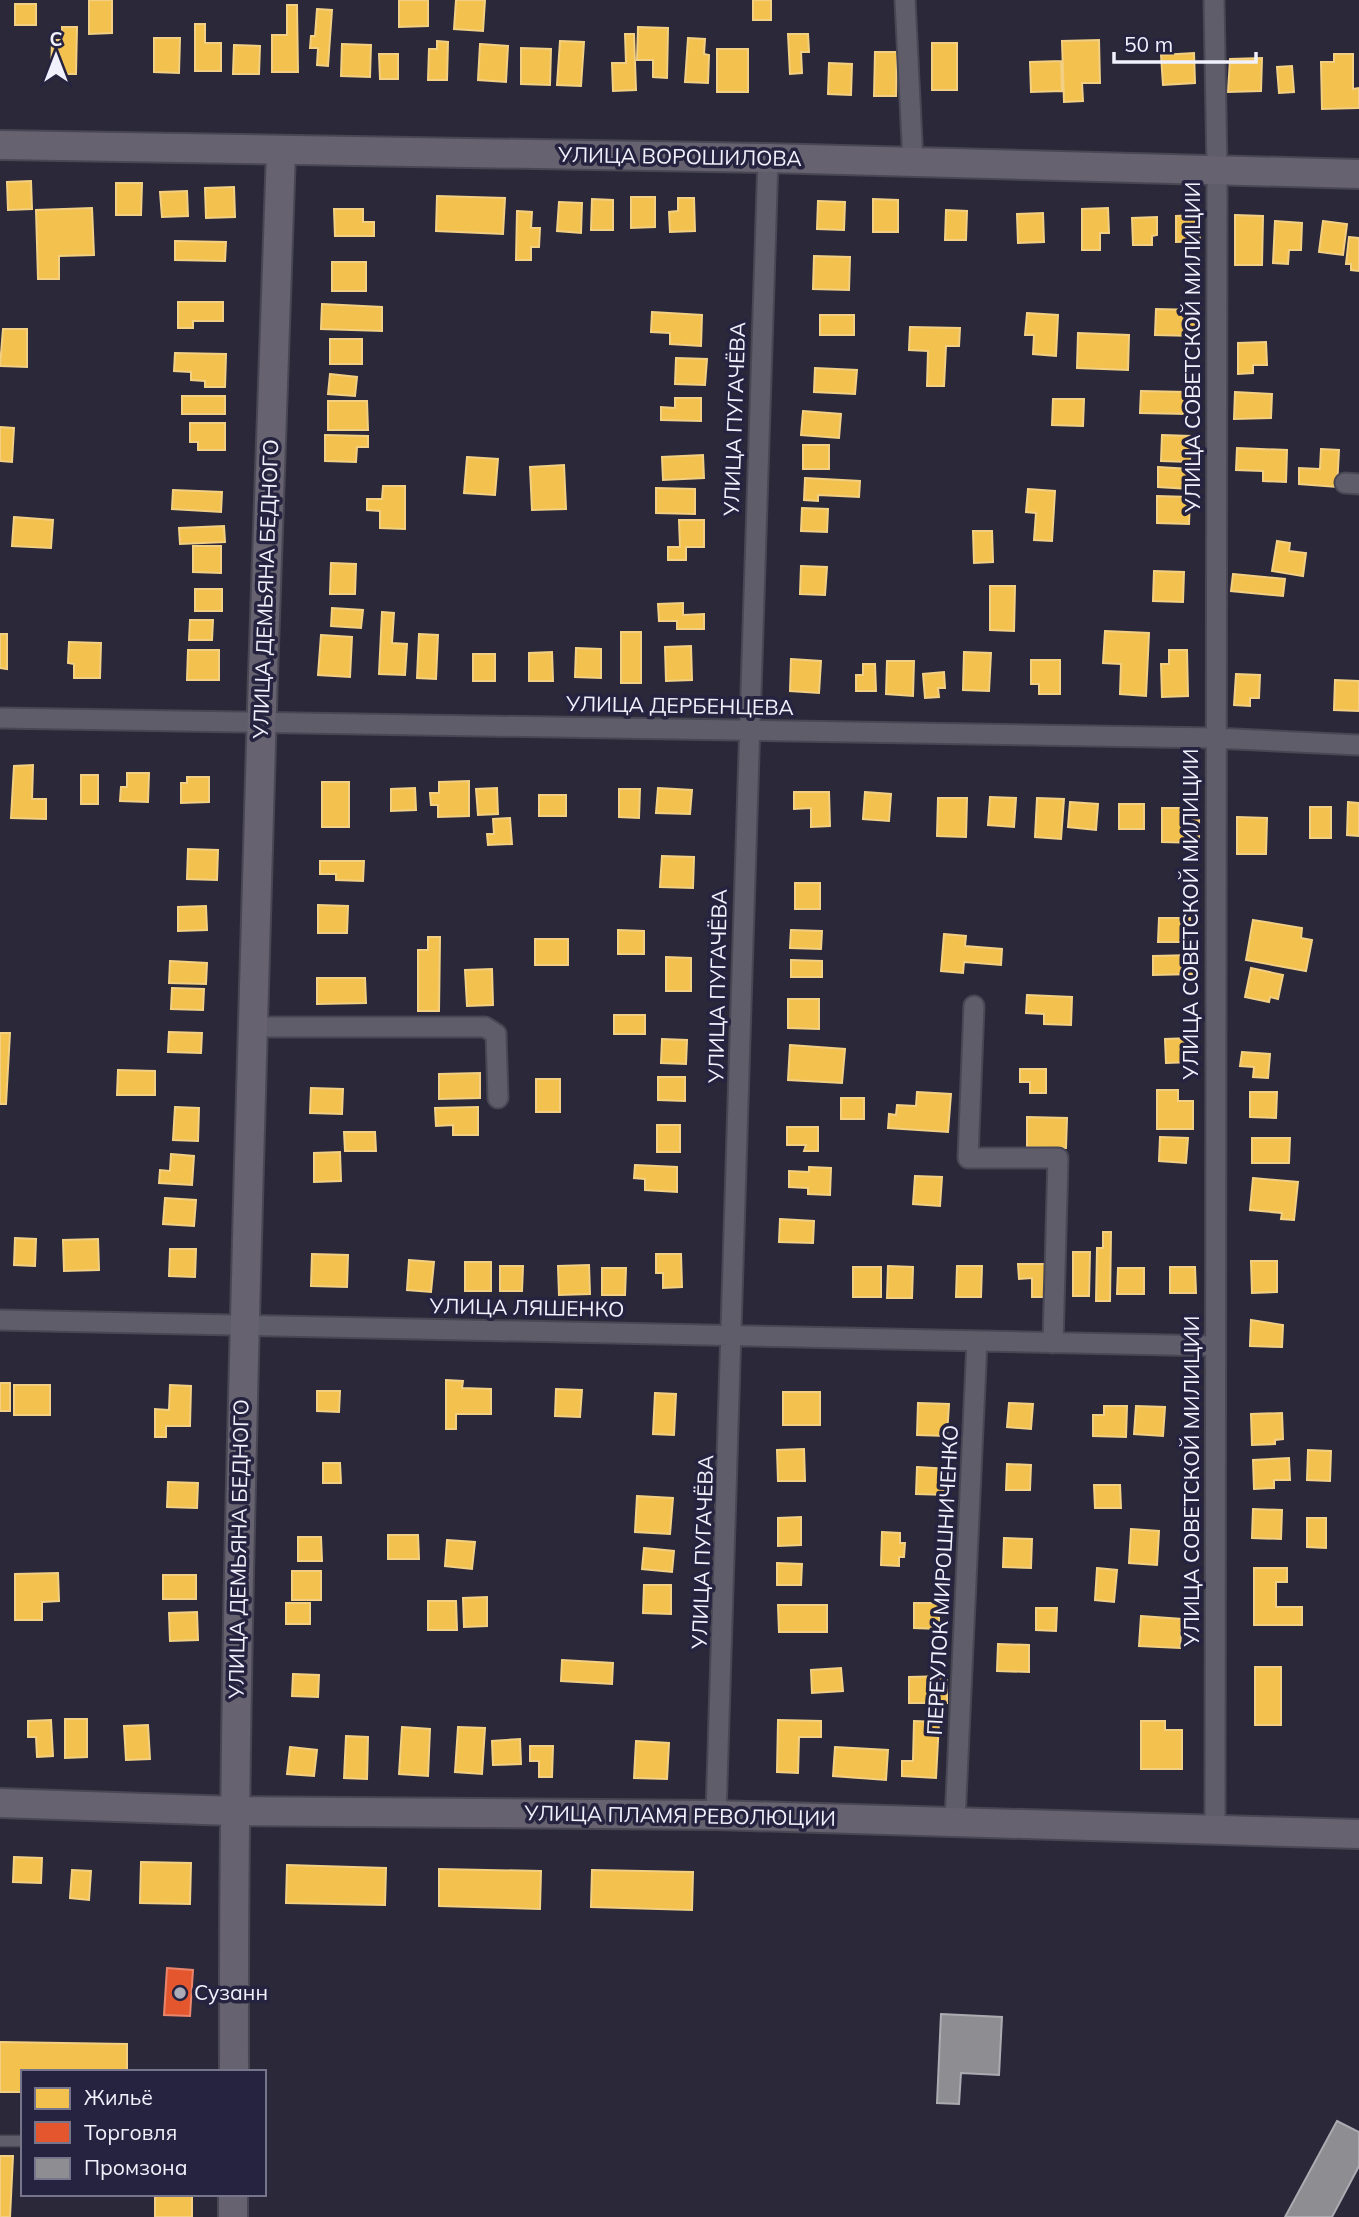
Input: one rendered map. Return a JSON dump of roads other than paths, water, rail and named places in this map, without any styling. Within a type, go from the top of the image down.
[{"type":"street","points":[[905,0],[914,162]]},
{"type":"street","name":"УЛИЦА СОВЕТСКОЙ МИЛИЦИИ","points":[[1214,0],[1217,170],[1214,738],[1215,1828]]},
{"type":"street","name":"УЛИЦА ВОРОШИЛОВА","points":[[0,145],[768,158],[1359,174]]},
{"type":"street","name":"УЛИЦА ДЕМЬЯНА БЕДНОГО","points":[[234,2070],[233,1811],[261,722],[281,151]]},
{"type":"street","name":"УЛИЦА ПУГАЧЁВА","points":[[716,1815],[734,1335],[747,730],[768,158]]},
{"type":"street","name":"УЛИЦА ДЕРБЕНЦЕВА","points":[[0,718],[1214,738],[1359,745]]},
{"type":"street","points":[[974,1006],[968,1158],[1058,1158],[1053,1343]]},
{"type":"street","points":[[253,1027],[485,1027],[496,1034],[499,1054],[498,1098]]},
{"type":"street","name":"УЛИЦА ЛЯШЕНКО","points":[[0,1320],[1214,1346]]},
{"type":"street","name":"ПЕРЕУЛОК МИРОШНИЧЕНКО","points":[[955,1821],[978,1341]]},
{"type":"street","name":"УЛИЦА ПЛАМЯ РЕВОЛЮЦИИ","points":[[0,1803],[233,1811],[716,1815],[1359,1834]]},
{"type":"street","points":[[233,2196],[233,2217]]},
{"type":"lane","points":[[0,2141],[21,2141]]},
{"type":"place","name":"Сузанн","points":[[180,1993]]}]
